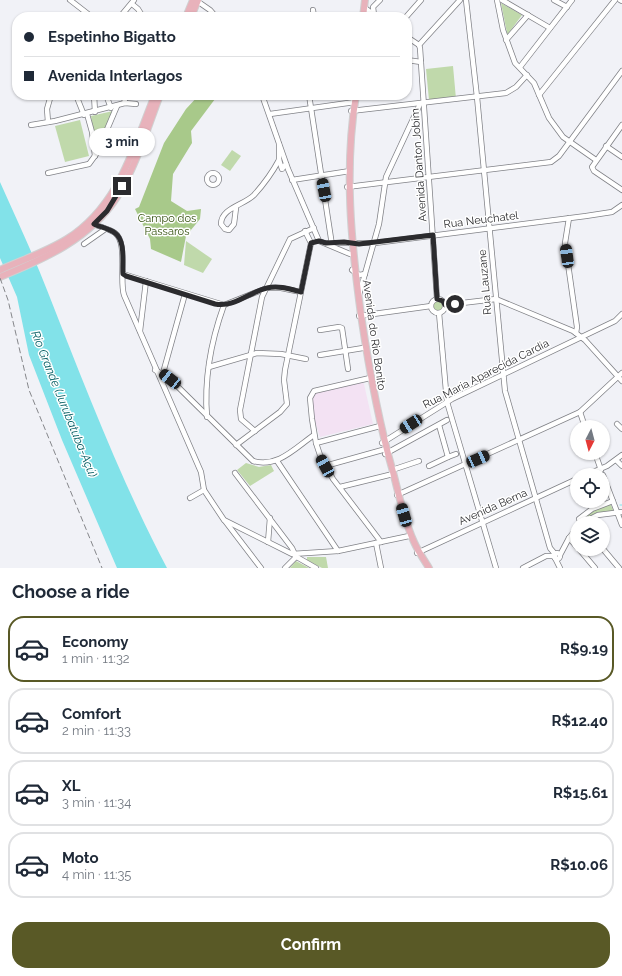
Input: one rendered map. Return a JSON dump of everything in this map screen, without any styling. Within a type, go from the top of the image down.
[{"type":"main road","points":[[189,12],[196,0]]},
{"type":"main road","points":[[192,12],[196,0]]},
{"type":"main road","points":[[366,12],[367,0]]},
{"type":"main road","points":[[0,270],[66,243],[90,222],[115,191],[126,168],[152,100]]},
{"type":"main road","points":[[0,277],[31,264],[94,224],[119,194],[132,167],[158,100]]},
{"type":"main road","name":"Avenida do Rio Bonito","points":[[353,102],[347,144],[350,254],[358,297],[363,348],[378,426],[409,536],[426,568]]},
{"type":"main road","name":"Avenida do Rio Bonito","points":[[350,243],[369,378]]},
{"type":"main road","name":"Avenida do Rio Bonito","points":[[398,495],[418,552],[429,568]]},
{"type":"street","points":[[70,0],[86,12]]},
{"type":"street","points":[[196,0],[212,12]]},
{"type":"street","points":[[367,0],[375,4]]},
{"type":"street","points":[[373,12],[372,10],[375,4],[380,0]]},
{"type":"street","points":[[410,12],[421,0]]},
{"type":"street","points":[[412,40],[419,45],[460,0]]},
{"type":"street","name":"Rua Lauzane","points":[[466,0],[490,228],[502,375],[508,405],[550,548],[557,558],[560,568]]},
{"type":"street","points":[[497,0],[506,40],[515,63],[534,83],[553,126],[569,142],[596,160]]},
{"type":"street","points":[[502,0],[550,28]]},
{"type":"street","points":[[554,0],[567,7]]},
{"type":"street","points":[[520,68],[572,0]]},
{"type":"street","points":[[539,95],[616,0]]},
{"type":"street","points":[[124,12],[133,2],[140,12]]},
{"type":"street","points":[[366,8],[370,12]]},
{"type":"street","points":[[506,40],[528,15]]},
{"type":"street","name":"Avenida Danton Jobim","points":[[419,45],[437,299]]},
{"type":"street","points":[[412,61],[421,62]]},
{"type":"street","points":[[348,187],[551,162],[559,156],[622,71]]},
{"type":"street","points":[[352,112],[477,97],[512,90],[527,75]]},
{"type":"street","points":[[48,122],[46,109],[49,100]]},
{"type":"street","points":[[78,100],[92,132],[95,156]]},
{"type":"street","points":[[94,100],[94,112]]},
{"type":"street","points":[[108,100],[110,108]]},
{"type":"street","points":[[262,100],[268,111],[292,180],[319,241]]},
{"type":"street","points":[[309,100],[332,245]]},
{"type":"street","points":[[268,111],[310,108],[353,102]]},
{"type":"street","points":[[31,125],[94,112],[126,103],[136,104]]},
{"type":"street","points":[[358,297],[375,243],[383,202],[384,183],[422,104]]},
{"type":"street","points":[[48,173],[86,165],[95,156],[117,106]]},
{"type":"street","points":[[621,125],[592,167],[622,190]]},
{"type":"street","points":[[279,142],[279,160],[282,169]]},
{"type":"street","points":[[606,146],[622,157]]},
{"type":"street","points":[[236,208],[234,224],[229,230],[225,229],[221,224],[222,217],[229,210],[236,208],[253,196],[273,173],[279,160]]},
{"type":"street","points":[[273,173],[287,167]]},
{"type":"street","points":[[292,180],[348,171]]},
{"type":"street","name":"Rua Neuchatel","points":[[332,245],[375,243],[608,213],[622,205]]},
{"type":"street","points":[[569,218],[565,243],[577,327],[576,333]]},
{"type":"street","points":[[94,224],[104,230],[115,233],[118,236],[122,248],[123,291],[155,370],[201,472],[204,490],[233,533],[261,568]]},
{"type":"street","points":[[255,431],[244,422],[240,416],[241,400],[261,302],[290,239],[314,228]]},
{"type":"street","points":[[84,244],[104,230]]},
{"type":"street","points":[[236,445],[280,412],[287,404],[284,380],[311,243],[305,232]]},
{"type":"street","points":[[311,243],[319,241],[332,245],[350,254]]},
{"type":"street","points":[[354,272],[365,274]]},
{"type":"street","points":[[123,274],[224,306],[267,288],[281,288],[301,292]]},
{"type":"street","points":[[140,331],[146,281]]},
{"type":"street","points":[[163,373],[185,294]]},
{"type":"street","points":[[431,306],[432,302],[437,299],[443,301],[445,305]]},
{"type":"street","points":[[445,305],[496,299],[576,333],[620,375],[622,382]]},
{"type":"street","points":[[439,313],[443,311],[445,305]]},
{"type":"street","points":[[207,417],[205,386],[219,320],[224,306]]},
{"type":"street","points":[[360,316],[431,306]]},
{"type":"street","points":[[431,306],[434,312],[439,313]]},
{"type":"street","points":[[439,313],[447,402],[496,568]]},
{"type":"street","name":"Rua Maria Aparecida Cardia","points":[[383,442],[447,402],[615,321],[622,314]]},
{"type":"street","points":[[320,330],[339,327],[342,328],[348,369]]},
{"type":"street","points":[[320,355],[363,348]]},
{"type":"street","points":[[209,367],[250,354],[264,352],[306,359]]},
{"type":"street","points":[[155,370],[163,373],[253,461],[265,463],[277,461],[314,435]]},
{"type":"street","points":[[398,495],[580,412],[620,375]]},
{"type":"street","points":[[369,378],[312,393],[310,398],[314,435],[325,466],[378,542],[381,568]]},
{"type":"street","points":[[580,412],[583,420]]},
{"type":"street","points":[[325,466],[385,452],[447,420]]},
{"type":"street","points":[[617,424],[622,429]]},
{"type":"street","points":[[438,425],[448,458]]},
{"type":"street","points":[[316,443],[378,426]]},
{"type":"street","points":[[429,466],[456,454]]},
{"type":"street","points":[[602,468],[622,455]]},
{"type":"street","points":[[616,460],[622,466]]},
{"type":"street","points":[[277,461],[338,551]]},
{"type":"street","points":[[340,487],[392,473],[419,461]]},
{"type":"street","points":[[235,473],[270,518],[295,555]]},
{"type":"street","name":"Avenida Berna","points":[[418,552],[570,482]]},
{"type":"street","points":[[190,498],[204,490]]},
{"type":"street","points":[[610,493],[620,513],[622,525]]},
{"type":"street","points":[[582,516],[613,501]]},
{"type":"street","points":[[596,516],[620,513]]},
{"type":"street","points":[[268,542],[270,518]]},
{"type":"street","points":[[224,520],[295,555],[316,568]]},
{"type":"street","points":[[233,533],[240,528]]},
{"type":"street","points":[[285,568],[295,555],[338,551],[409,536]]},
{"type":"street","points":[[523,568],[546,556],[557,558],[569,538]]},
{"type":"street","points":[[302,560],[303,554]]},
{"type":"street","points":[[585,556],[595,568]]},
{"type":"street","points":[[609,556],[619,568]]},
{"type":"shaded area","points":[[361,382],[364,384],[373,424],[320,437],[315,422],[312,399],[315,393]]},
{"type":"green space","points":[[501,3],[522,15],[508,34],[507,33]]},
{"type":"green space","points":[[453,66],[456,99],[429,100],[426,69]]},
{"type":"green space","name":"Campo dos Passaros","points":[[194,100],[214,100],[191,131],[192,143],[173,174],[171,201],[187,211],[201,209],[200,219],[186,236],[181,262],[151,249],[150,239],[135,209],[139,207],[164,143],[186,109]]},
{"type":"green space","points":[[113,111],[113,114],[96,149],[91,116]]},
{"type":"green space","points":[[80,120],[89,156],[65,162],[55,126]]},
{"type":"green space","points":[[232,150],[241,156],[230,171],[221,165]]},
{"type":"green space","points":[[186,241],[212,259],[203,273],[184,265]]},
{"type":"green space","points":[[436,301],[440,301],[442,302],[442,310],[436,311],[433,308],[433,304]]},
{"type":"green space","points":[[246,463],[259,467],[271,465],[274,471],[250,486],[237,470]]},
{"type":"green space","points":[[610,503],[614,512],[597,516],[583,516],[600,508],[610,508]]},
{"type":"green space","points":[[307,557],[326,557],[328,568],[322,568],[307,560]]},
{"type":"green space","points":[[296,561],[309,568],[290,568]]},
{"type":"water","name":"Rio Grande (Jurubatuba-Açú)","points":[[0,182],[36,263],[118,466],[167,568],[117,568],[62,440],[29,355],[17,297],[0,258]]},
{"type":"railway","points":[[0,278],[8,300],[29,390],[102,568]]},
{"type":"route","points":[[122,186],[118,196],[107,211],[94,224],[104,230],[115,233],[118,236],[122,248],[123,274],[126,276],[224,306],[267,288],[273,287],[301,292],[311,243],[319,241],[322,243],[375,243],[433,235],[437,299],[442,300],[445,305],[455,304]]}]
